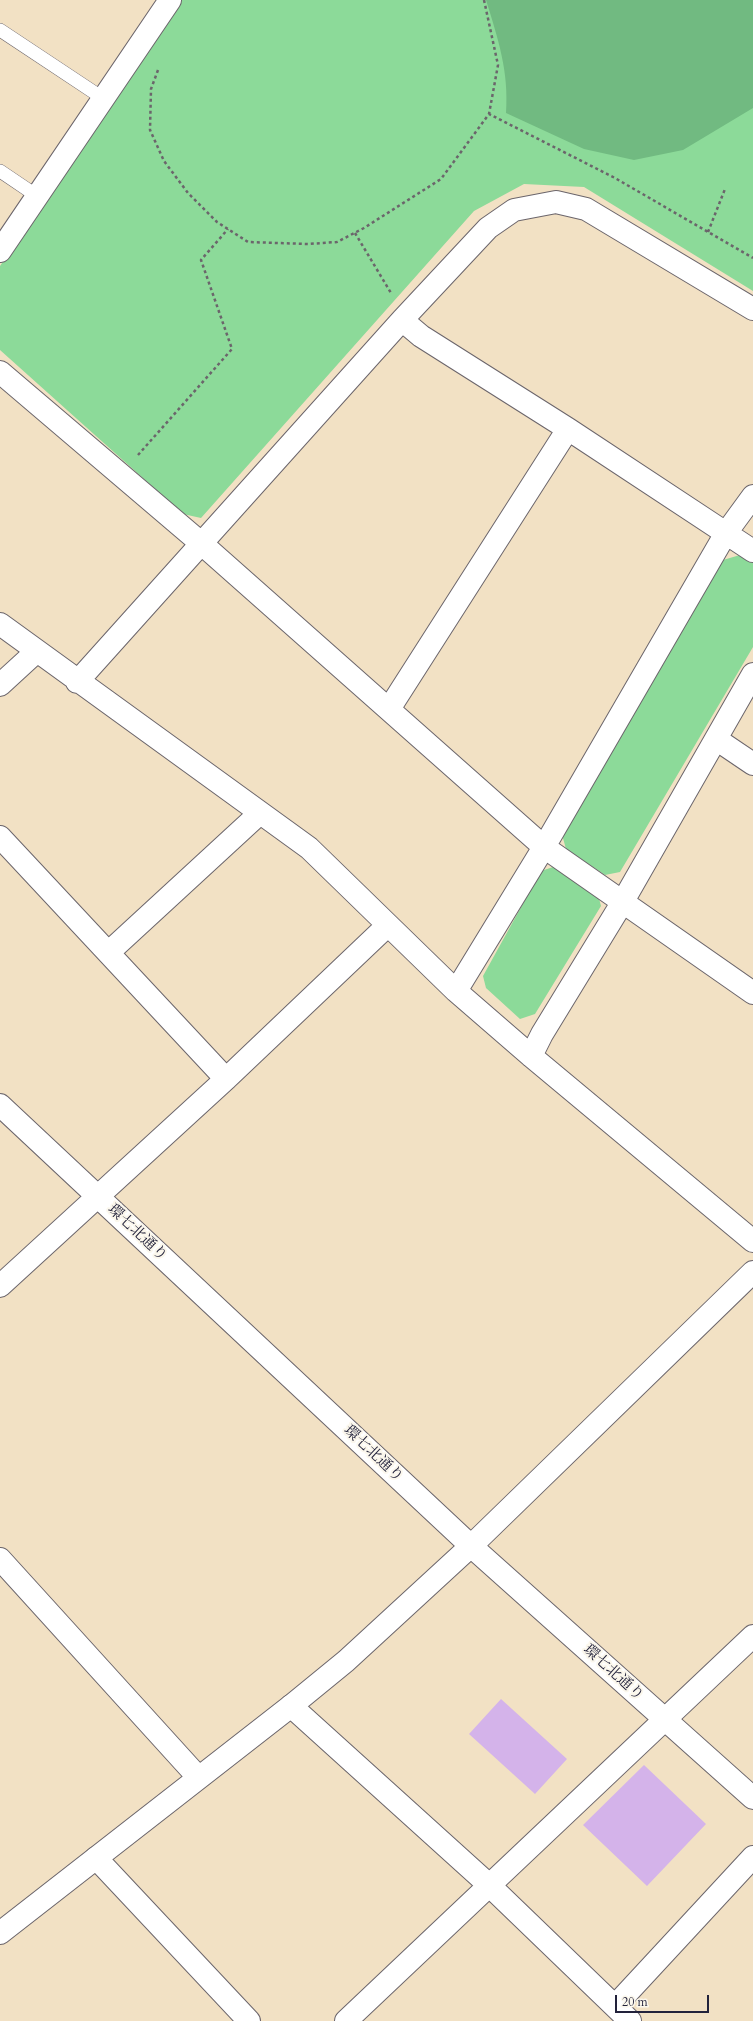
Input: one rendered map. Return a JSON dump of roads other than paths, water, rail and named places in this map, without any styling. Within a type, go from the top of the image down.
[{"type":"street","points":[[0,250],[104,100],[170,0]]},
{"type":"street","points":[[78,682],[402,320],[488,228],[514,210],[556,202],[586,209],[753,309]]},
{"type":"street","points":[[402,320],[421,336],[568,429],[753,551]]},
{"type":"street","points":[[2,379],[121,475],[202,544],[544,847],[622,903],[753,993]]},
{"type":"street","points":[[389,709],[568,429]]},
{"type":"street","points":[[456,991],[544,847],[726,533],[753,496]]},
{"type":"street","points":[[0,624],[308,848],[456,991],[531,1056],[753,1240]]},
{"type":"street","points":[[0,685],[36,651]]},
{"type":"street","points":[[531,1056],[542,1034],[622,903],[753,674]]},
{"type":"street","points":[[716,739],[753,764]]},
{"type":"street","points":[[109,952],[260,813]]},
{"type":"street","points":[[0,837],[226,1079]]},
{"type":"street","points":[[0,1286],[226,1079],[388,925]]},
{"type":"street","name":"環七北通り","points":[[0,1105],[471,1546],[753,1798]]},
{"type":"street","points":[[0,1933],[198,1777],[291,1706],[392,1620],[471,1546],[753,1272]]},
{"type":"street","points":[[0,1559],[198,1777]]},
{"type":"street","points":[[346,2021],[753,1636]]},
{"type":"street","points":[[291,1706],[489,1885],[630,2021]]},
{"type":"street","points":[[615,2006],[753,1857]]},
{"type":"street","points":[[96,1858],[249,2021]]},
{"type":"lane","points":[[0,30],[104,100]]},
{"type":"lane","points":[[0,171],[37,196]]}]
